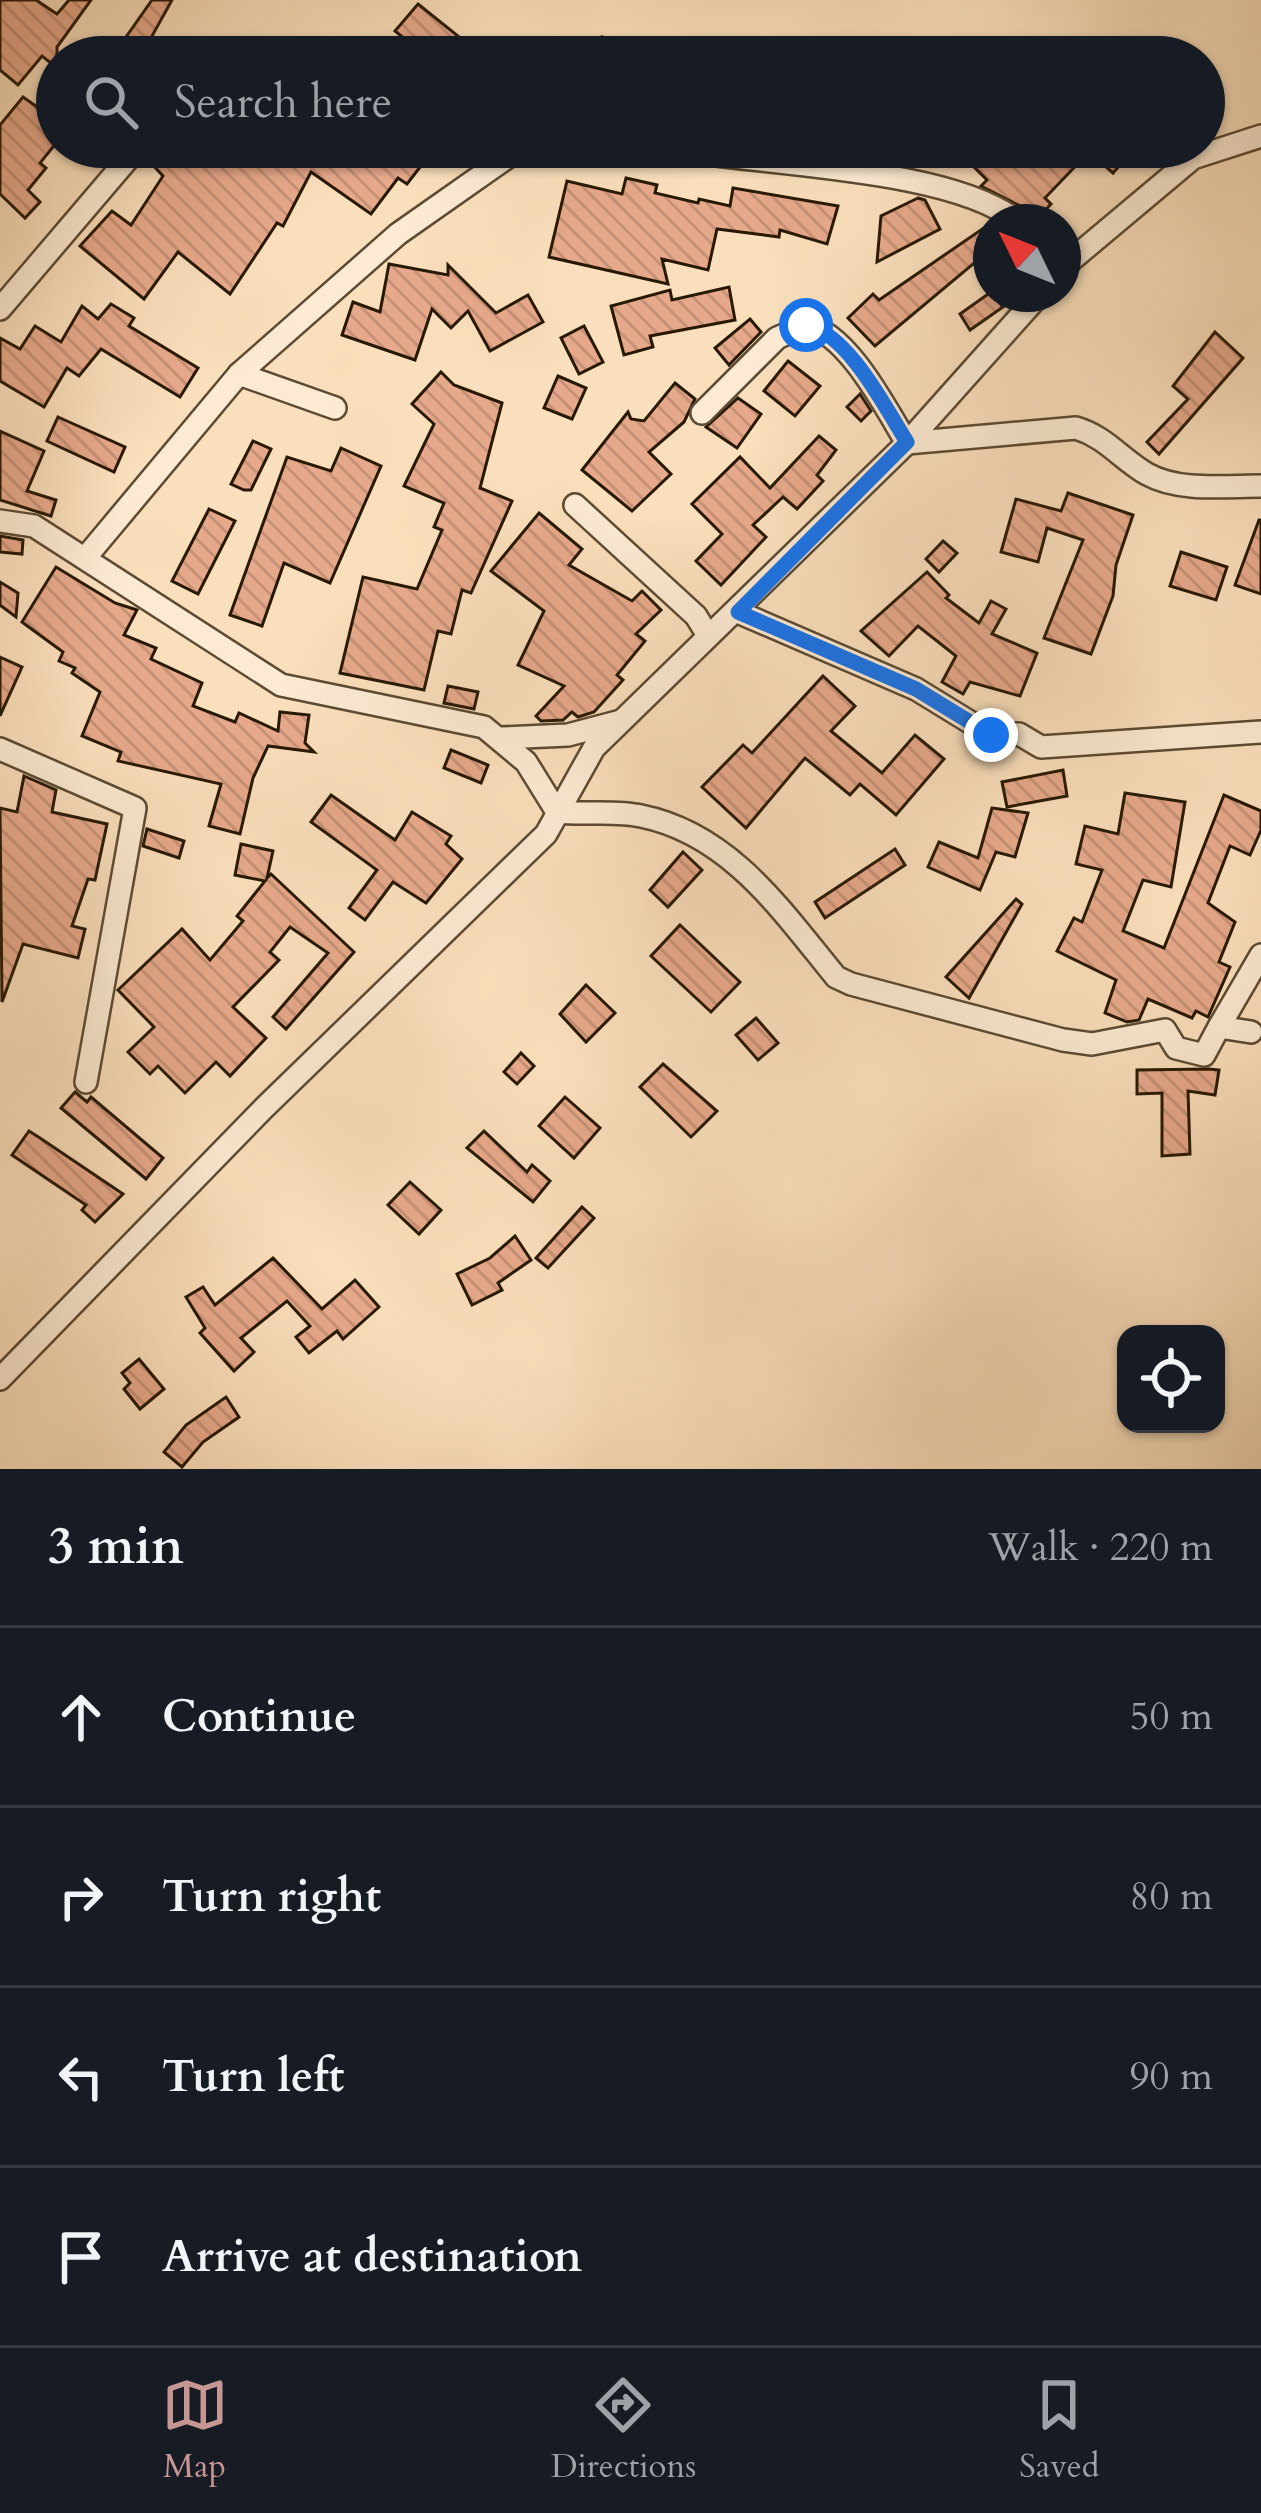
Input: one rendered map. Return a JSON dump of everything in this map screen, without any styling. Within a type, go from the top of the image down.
[{"type":"street","points":[[1225,148],[1261,136]]},
{"type":"street","points":[[0,310],[120,168]]},
{"type":"street","points":[[86,557],[239,374],[398,234],[492,168]]},
{"type":"street","points":[[808,168],[936,186],[994,204]]},
{"type":"street","points":[[1081,252],[1181,168]]},
{"type":"street","points":[[0,1378],[263,1108],[546,834],[594,748],[907,442],[1023,312]]},
{"type":"street","points":[[702,413],[777,338],[806,325],[827,333],[873,386],[907,442]]},
{"type":"street","points":[[239,374],[334,408]]},
{"type":"street","points":[[907,442],[1076,428],[1097,434],[1146,473],[1166,482],[1261,486]]},
{"type":"street","points":[[575,505],[696,616],[706,634]]},
{"type":"street","points":[[0,520],[34,526],[295,692],[484,727],[526,762],[557,812]]},
{"type":"street","points":[[738,612],[916,689],[991,735],[1019,734],[1041,747],[1261,732]]},
{"type":"street","points":[[502,738],[568,735],[622,721]]},
{"type":"street","points":[[0,749],[135,808],[86,1082]]},
{"type":"street","points":[[557,812],[636,814],[698,832],[750,874],[836,976],[866,989],[1091,1044],[1166,1030],[1176,1048],[1204,1054],[1261,955]]},
{"type":"street","points":[[1219,1028],[1251,1032]]},
{"type":"building","points":[[0,0],[36,0],[57,14],[69,0],[91,0],[65,36],[36,36],[36,63],[18,85],[0,70]]},
{"type":"building","points":[[152,0],[172,0],[152,36],[127,36]]},
{"type":"building","points":[[418,4],[458,36],[401,36],[395,31]]},
{"type":"building","points":[[23,97],[36,106],[36,168],[46,168],[28,190],[40,202],[25,218],[0,194],[0,125]]},
{"type":"building","points":[[156,168],[419,168],[407,184],[398,178],[371,214],[311,172],[283,226],[277,223],[230,294],[178,252],[144,299],[80,246],[112,211],[131,225],[163,176]]},
{"type":"building","points":[[975,168],[1074,168],[1045,198],[1051,204],[1016,204],[981,186],[987,180]]},
{"type":"building","points":[[626,178],[657,185],[655,193],[698,203],[699,199],[730,206],[733,188],[838,206],[827,244],[780,230],[779,237],[717,229],[708,270],[662,259],[668,284],[549,257],[567,181],[622,194]]},
{"type":"building","points":[[918,198],[925,200],[940,229],[877,262],[881,216]]},
{"type":"building","points":[[973,235],[973,264],[875,346],[848,318],[873,294],[879,300]]},
{"type":"building","points":[[389,264],[448,275],[448,265],[496,313],[528,295],[543,322],[490,351],[468,311],[451,328],[432,309],[415,360],[342,335],[353,302],[380,312]]},
{"type":"building","points":[[729,287],[735,320],[650,336],[653,347],[624,355],[611,306],[670,290],[672,300]]},
{"type":"building","points":[[111,304],[134,318],[129,326],[198,368],[180,397],[101,349],[79,376],[67,368],[44,407],[0,381],[0,338],[20,349],[35,326],[61,342],[82,306],[98,319]]},
{"type":"building","points":[[973,305],[973,312],[996,312],[970,330],[960,314]]},
{"type":"building","points":[[750,319],[761,332],[729,365],[715,348]]},
{"type":"building","points":[[584,326],[603,362],[579,374],[561,338]]},
{"type":"building","points":[[1215,332],[1243,358],[1159,454],[1147,442],[1188,399],[1173,386]]},
{"type":"building","points":[[788,361],[820,386],[795,416],[764,391]]},
{"type":"building","points":[[441,372],[454,385],[502,403],[480,488],[512,501],[471,593],[462,590],[451,634],[438,631],[424,690],[340,673],[363,577],[417,589],[442,530],[434,527],[444,503],[404,486],[434,424],[412,404]]},
{"type":"building","points":[[558,376],[586,388],[572,419],[544,408]]},
{"type":"building","points":[[675,383],[695,399],[684,422],[649,452],[671,474],[632,511],[582,470],[628,412],[631,419],[644,421]]},
{"type":"building","points":[[860,394],[871,411],[861,421],[847,407]]},
{"type":"building","points":[[738,398],[761,414],[737,448],[706,427]]},
{"type":"building","points":[[58,417],[125,447],[114,472],[47,441]]},
{"type":"building","points":[[0,431],[44,451],[27,491],[56,500],[51,516],[0,500]]},
{"type":"building","points":[[819,436],[836,450],[817,475],[823,481],[797,509],[783,497],[753,525],[766,537],[721,585],[696,561],[722,534],[692,504],[740,457],[770,488]]},
{"type":"building","points":[[253,441],[271,449],[251,490],[244,490],[231,484]]},
{"type":"building","points":[[341,448],[381,466],[330,583],[284,563],[262,626],[230,615],[287,457],[331,471]]},
{"type":"building","points":[[1068,493],[1133,515],[1116,565],[1113,596],[1091,654],[1044,638],[1083,540],[1047,528],[1038,562],[1001,552],[1016,499],[1061,511]]},
{"type":"building","points":[[209,509],[235,521],[198,594],[172,581]]},
{"type":"building","points":[[539,513],[582,549],[569,565],[632,601],[642,591],[661,610],[636,634],[645,641],[617,675],[623,680],[594,712],[578,717],[572,712],[563,720],[541,721],[536,716],[564,686],[518,665],[544,611],[491,571]]},
{"type":"building","points":[[1261,520],[1261,594],[1235,585]]},
{"type":"building","points":[[0,536],[23,540],[22,554],[0,552]]},
{"type":"building","points":[[943,541],[957,553],[939,572],[926,559]]},
{"type":"building","points":[[1181,552],[1227,567],[1216,600],[1170,586]]},
{"type":"building","points":[[56,567],[115,603],[137,610],[124,635],[156,648],[151,659],[202,683],[193,706],[235,722],[239,713],[278,731],[280,712],[309,715],[305,743],[314,752],[268,746],[253,778],[240,834],[209,826],[221,784],[118,761],[121,752],[82,736],[100,692],[72,673],[75,668],[59,661],[63,652],[22,622]]},
{"type":"building","points":[[927,572],[949,595],[946,598],[979,623],[991,601],[1006,609],[992,634],[1037,653],[1020,696],[970,682],[963,694],[942,682],[956,656],[918,626],[889,656],[861,631]]},
{"type":"building","points":[[0,582],[18,593],[16,617],[0,605]]},
{"type":"building","points":[[0,657],[22,667],[0,716]]},
{"type":"building","points":[[823,676],[855,706],[831,731],[882,773],[915,735],[944,759],[896,815],[860,784],[850,795],[805,758],[746,828],[702,787],[743,745],[752,753]]},
{"type":"building","points":[[448,686],[478,692],[474,709],[444,703]]},
{"type":"building","points":[[451,750],[488,765],[481,783],[444,768]]},
{"type":"building","points":[[1063,770],[1067,796],[1007,807],[1002,782]]},
{"type":"building","points":[[24,776],[56,790],[52,812],[107,824],[95,880],[88,879],[72,926],[85,929],[78,958],[23,944],[2,1002],[0,808],[17,812]]},
{"type":"building","points":[[1125,793],[1185,802],[1171,887],[1143,880],[1123,931],[1164,948],[1224,795],[1261,811],[1261,830],[1250,855],[1230,846],[1208,903],[1235,922],[1219,962],[1230,967],[1208,1017],[1196,1011],[1192,1018],[1148,999],[1139,1020],[1127,1022],[1105,1013],[1116,980],[1057,951],[1074,918],[1082,922],[1102,870],[1076,864],[1085,826],[1118,834]]},
{"type":"building","points":[[331,795],[395,840],[412,812],[451,836],[446,844],[462,859],[426,903],[393,882],[365,920],[349,908],[377,870],[311,822]]},
{"type":"building","points":[[992,808],[1028,813],[1015,857],[996,852],[980,890],[928,867],[939,842],[978,858]]},
{"type":"building","points":[[147,829],[184,841],[179,858],[143,846]]},
{"type":"building","points":[[241,844],[273,851],[267,878],[271,874],[354,952],[286,1029],[273,1017],[328,953],[290,927],[270,952],[279,960],[233,1007],[266,1038],[230,1076],[216,1062],[185,1093],[158,1066],[150,1074],[128,1052],[154,1027],[118,990],[182,929],[210,960],[243,921],[237,916],[265,881],[235,875]]},
{"type":"building","points":[[895,849],[905,865],[825,918],[815,902]]},
{"type":"building","points":[[683,852],[702,870],[668,907],[650,890]]},
{"type":"building","points":[[1016,899],[1022,904],[969,998],[946,977]]},
{"type":"building","points":[[680,925],[740,982],[711,1012],[651,956]]},
{"type":"building","points":[[586,985],[615,1013],[586,1042],[560,1014]]},
{"type":"building","points":[[756,1018],[778,1043],[758,1060],[736,1035]]},
{"type":"building","points":[[521,1053],[534,1066],[517,1084],[504,1072]]},
{"type":"building","points":[[663,1064],[717,1111],[691,1137],[640,1087]]},
{"type":"building","points":[[1137,1070],[1219,1070],[1215,1095],[1188,1091],[1190,1154],[1162,1156],[1162,1093],[1137,1094]]},
{"type":"building","points":[[75,1092],[87,1102],[91,1097],[163,1158],[146,1179],[61,1108]]},
{"type":"building","points":[[565,1097],[600,1128],[574,1158],[539,1126]]},
{"type":"building","points":[[29,1131],[123,1194],[95,1222],[82,1210],[86,1205],[12,1155]]},
{"type":"building","points":[[484,1131],[527,1172],[532,1165],[550,1181],[533,1202],[467,1148]]},
{"type":"building","points":[[410,1182],[441,1210],[419,1234],[388,1205]]},
{"type":"building","points":[[582,1207],[594,1218],[548,1268],[536,1258]]},
{"type":"building","points":[[515,1236],[531,1260],[498,1283],[502,1290],[472,1305],[457,1274],[490,1258]]},
{"type":"building","points":[[273,1258],[322,1309],[355,1280],[379,1307],[343,1339],[337,1331],[309,1353],[296,1337],[310,1326],[287,1301],[241,1338],[254,1352],[234,1371],[200,1333],[205,1328],[186,1297],[203,1287],[215,1305]]},
{"type":"building","points":[[139,1359],[164,1389],[140,1409],[124,1389],[130,1383],[122,1373]]},
{"type":"building","points":[[226,1397],[239,1417],[203,1442],[182,1467],[164,1452],[186,1425]]},
{"type":"route","points":[[806,325],[827,333],[873,386],[907,442],[738,612],[916,689],[973,719],[991,735]]}]
